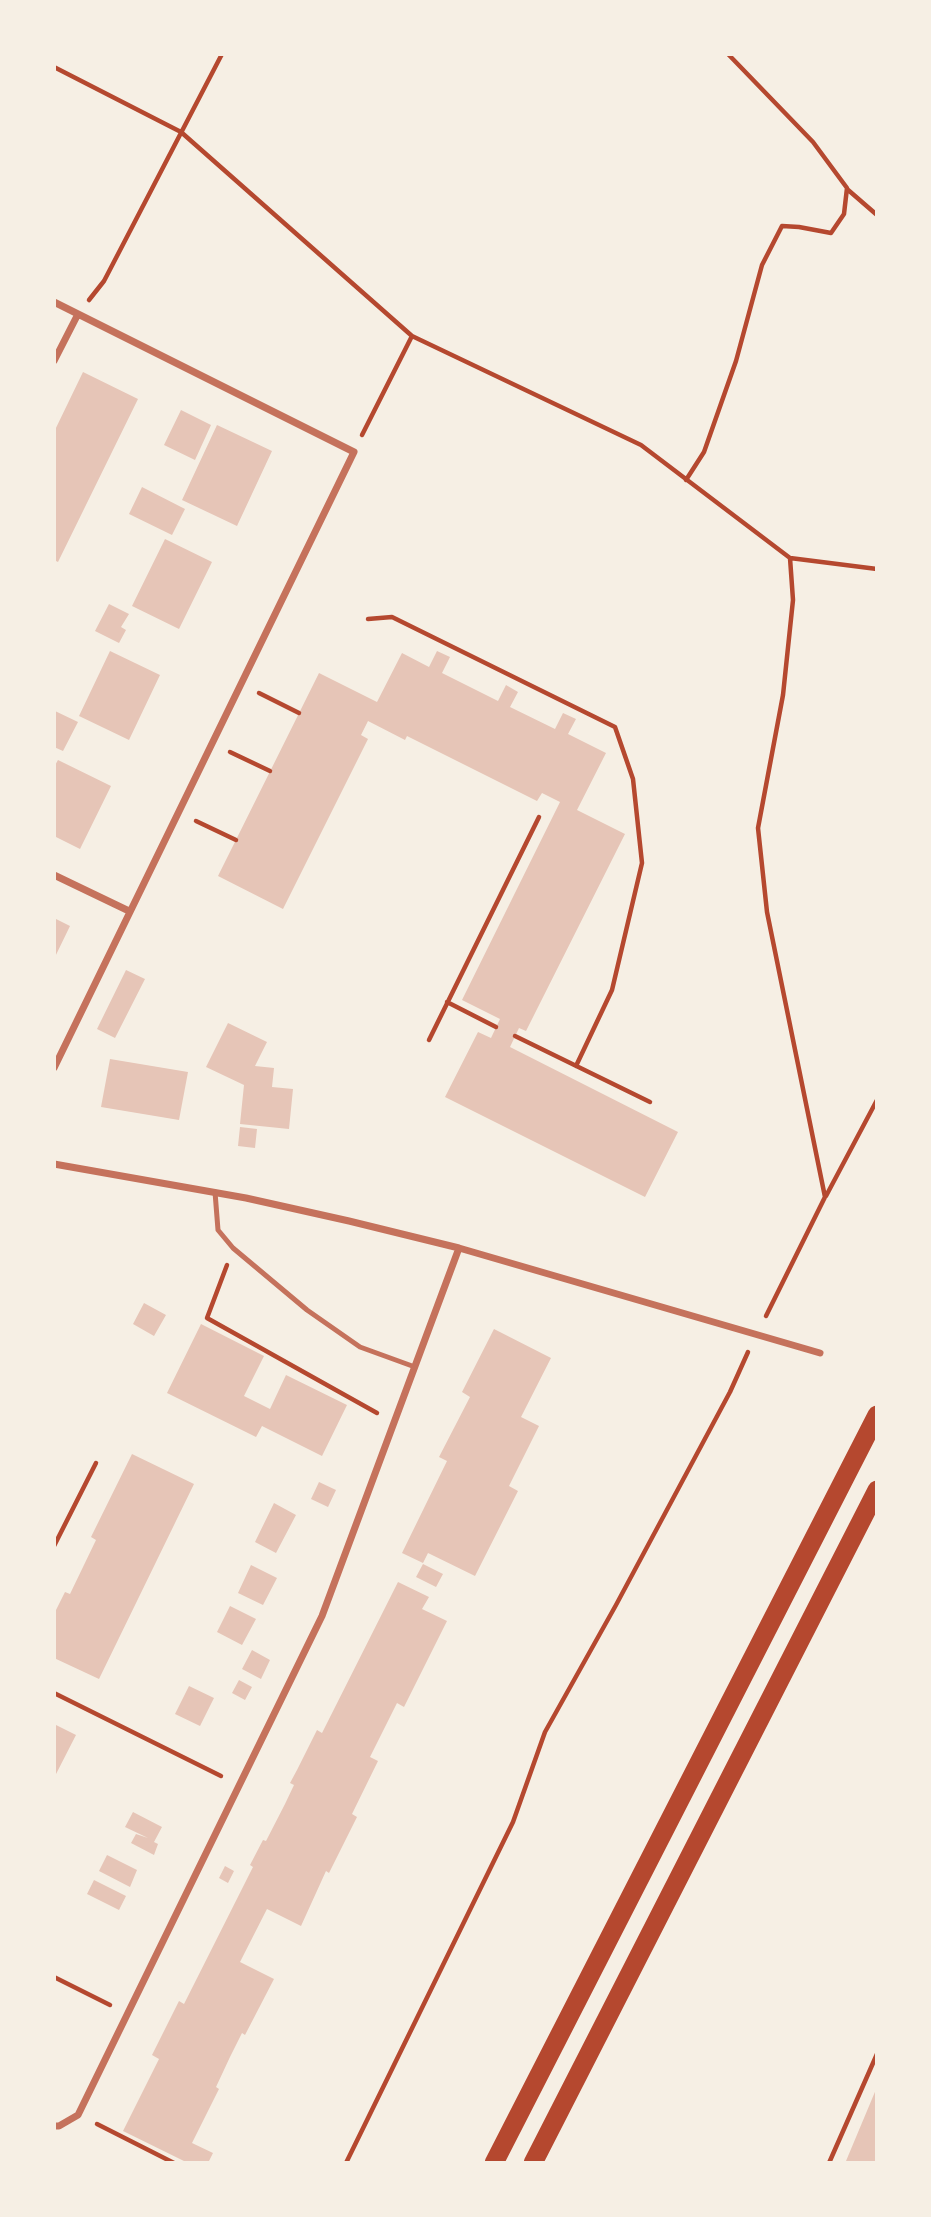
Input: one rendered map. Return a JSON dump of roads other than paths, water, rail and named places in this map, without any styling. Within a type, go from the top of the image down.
[{"type":"highway","points":[[494,2163],[877,1415]]},
{"type":"highway","points":[[533,2163],[877,1490]]},
{"type":"street","points":[[54,302],[354,452],[54,1068]]},
{"type":"street","points":[[54,361],[78,314]]},
{"type":"street","points":[[54,875],[129,911]]},
{"type":"street","points":[[54,1164],[215,1192],[459,1248],[820,1353]]},
{"type":"street","points":[[54,2126],[78,2115],[322,1616],[459,1248]]},
{"type":"lane","points":[[215,1192],[218,1230],[233,1248],[307,1310],[360,1347],[415,1367]]}]
